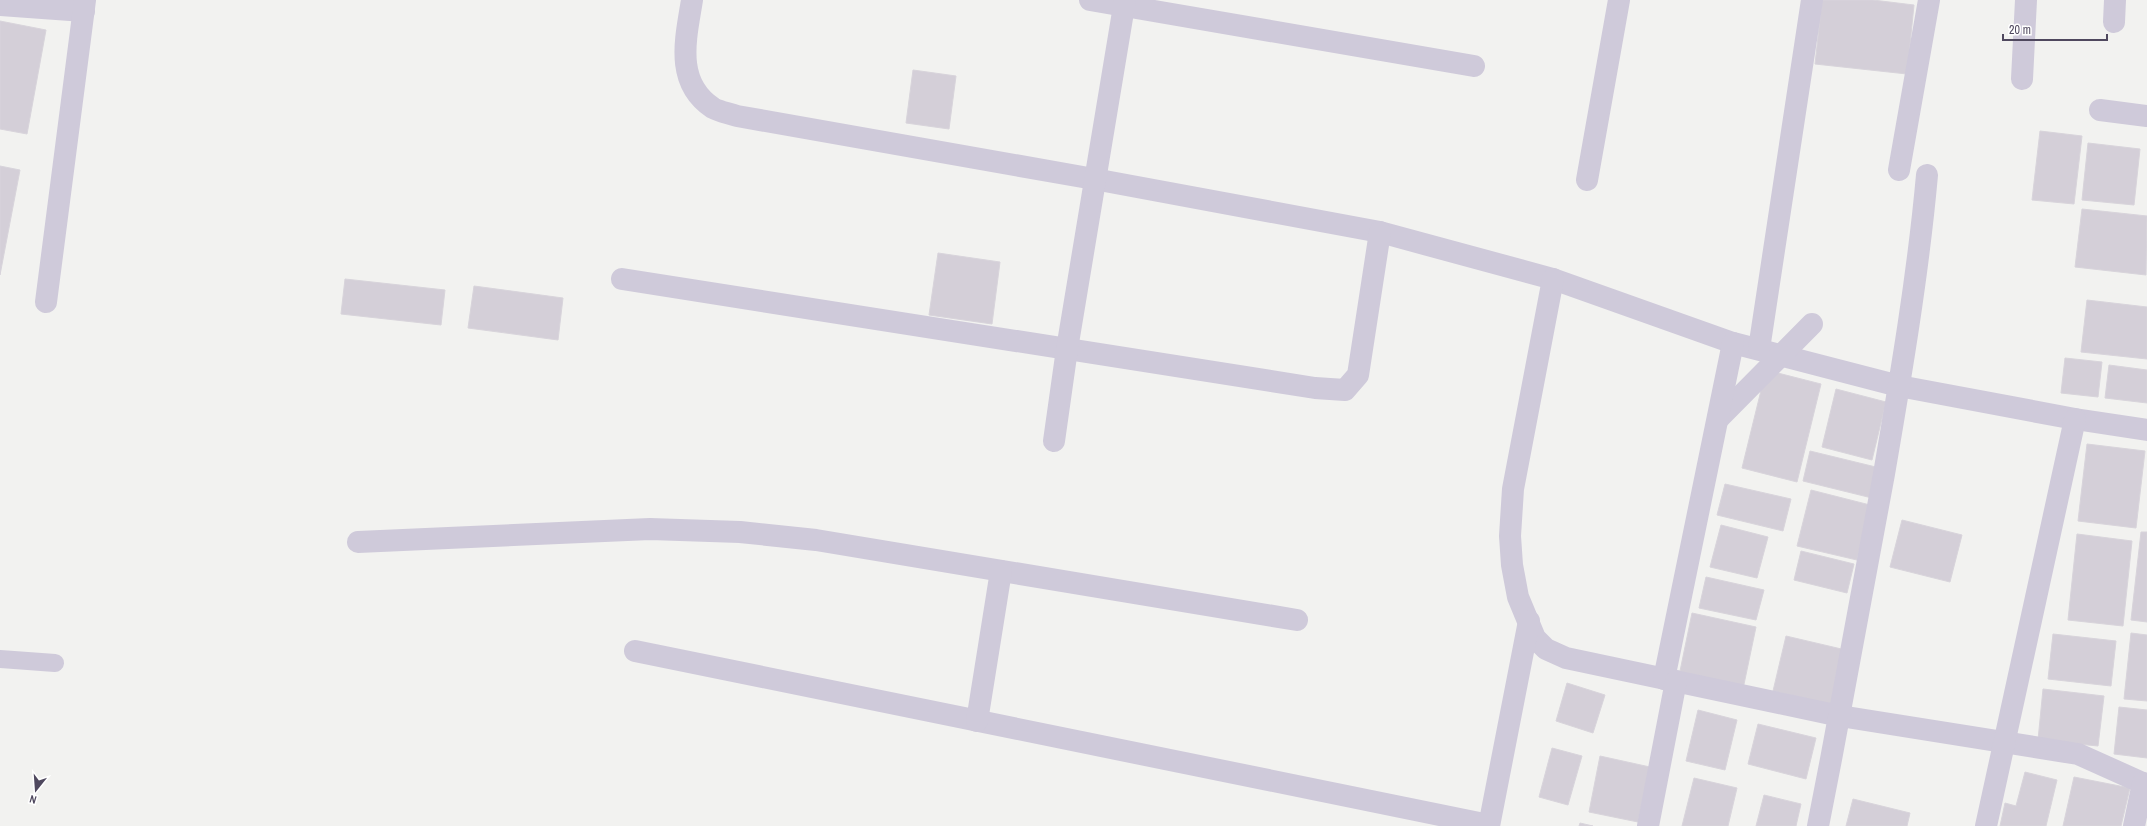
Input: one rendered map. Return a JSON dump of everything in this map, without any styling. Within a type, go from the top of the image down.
[{"type":"street","points":[[692,0],[685,48],[685,69],[696,92],[714,108],[737,116],[1094,179],[1380,232],[1553,279],[1733,343],[1759,350],[1899,386],[2075,419],[2147,430]]},
{"type":"street","points":[[1090,0],[1124,3],[1474,66]]},
{"type":"street","points":[[1587,180],[1619,0]]},
{"type":"street","points":[[1759,350],[1812,0]]},
{"type":"street","points":[[1899,170],[1929,0]]},
{"type":"street","points":[[2022,79],[2026,0]]},
{"type":"street","points":[[2114,22],[2115,0]]},
{"type":"street","points":[[1054,441],[1094,179],[1124,3]]},
{"type":"street","points":[[0,5],[85,6],[46,302]]},
{"type":"street","points":[[2100,110],[2147,116]]},
{"type":"street","points":[[1818,826],[1840,716],[1899,386],[1924,216],[1927,175]]},
{"type":"street","points":[[622,279],[1315,388],[1345,390],[1358,375],[1380,232]]},
{"type":"street","points":[[1553,279],[1513,489],[1510,536],[1512,565],[1518,597],[1535,638],[1546,648],[1566,658],[1840,716],[2078,754],[2145,784],[2134,826]]},
{"type":"street","points":[[1718,419],[1812,324]]},
{"type":"street","points":[[1648,826],[1670,680],[1733,343]]},
{"type":"street","points":[[1986,826],[2006,742],[2075,419]]},
{"type":"street","points":[[358,542],[650,529],[740,532],[816,540],[1297,620]]},
{"type":"street","points":[[977,721],[1001,571]]},
{"type":"street","points":[[635,651],[1489,825],[1528,621]]},
{"type":"lane","points":[[0,659],[55,663]]},
{"type":"building","points":[[1822,0],[1873,0],[1914,5],[1907,74],[1815,64]]},
{"type":"building","points":[[0,21],[46,30],[27,134],[0,129]]},
{"type":"building","points":[[913,70],[956,76],[949,129],[906,123]]},
{"type":"building","points":[[2040,131],[2082,136],[2074,204],[2032,200]]},
{"type":"building","points":[[2088,143],[2140,149],[2134,205],[2082,200]]},
{"type":"building","points":[[0,166],[20,170],[0,275]]},
{"type":"building","points":[[2082,209],[2147,216],[2146,275],[2075,267]]},
{"type":"building","points":[[938,253],[1000,262],[992,324],[929,315]]},
{"type":"building","points":[[345,279],[445,290],[441,325],[341,314]]},
{"type":"building","points":[[474,286],[563,298],[558,340],[468,328]]},
{"type":"building","points":[[2087,300],[2147,307],[2147,359],[2081,352]]},
{"type":"building","points":[[2065,358],[2102,362],[2098,397],[2061,393]]},
{"type":"building","points":[[2109,365],[2147,370],[2147,403],[2105,398]]},
{"type":"building","points":[[1766,370],[1821,384],[1797,482],[1742,468]]},
{"type":"building","points":[[1836,389],[1886,402],[1872,460],[1822,447]]},
{"type":"building","points":[[2087,444],[2145,451],[2136,528],[2078,521]]},
{"type":"building","points":[[1810,451],[1884,469],[1876,499],[1803,481]]},
{"type":"building","points":[[1725,484],[1791,499],[1783,531],[1717,515]]},
{"type":"building","points":[[1811,490],[1870,505],[1857,560],[1797,546]]},
{"type":"building","points":[[1902,520],[1962,535],[1950,582],[1890,567]]},
{"type":"building","points":[[1721,525],[1768,537],[1757,578],[1710,567]]},
{"type":"building","points":[[2141,532],[2147,532],[2147,622],[2131,620]]},
{"type":"building","points":[[2077,534],[2132,541],[2123,626],[2068,620]]},
{"type":"building","points":[[1801,551],[1854,564],[1847,593],[1794,580]]},
{"type":"building","points":[[1706,577],[1764,590],[1756,620],[1699,608]]},
{"type":"building","points":[[1692,613],[1756,627],[1743,689],[1679,676]]},
{"type":"building","points":[[2131,633],[2147,635],[2147,701],[2124,699]]},
{"type":"building","points":[[2053,634],[2116,641],[2111,686],[2048,679]]},
{"type":"building","points":[[1786,636],[1850,651],[1836,707],[1773,691]]},
{"type":"building","points":[[1567,683],[1605,695],[1593,733],[1556,721]]},
{"type":"building","points":[[2043,689],[2104,696],[2098,746],[2038,740]]},
{"type":"building","points":[[2119,707],[2147,710],[2147,758],[2114,754]]},
{"type":"building","points":[[1698,710],[1737,720],[1725,770],[1686,761]]},
{"type":"building","points":[[1758,724],[1816,738],[1806,779],[1748,764]]},
{"type":"building","points":[[1552,748],[1582,756],[1568,805],[1539,797]]},
{"type":"building","points":[[1600,756],[1650,767],[1638,822],[1589,812]]},
{"type":"building","points":[[2025,772],[2057,780],[2046,826],[2000,826],[2005,803],[2016,806]]},
{"type":"building","points":[[2074,777],[2130,788],[2121,826],[2063,826]]},
{"type":"building","points":[[1694,778],[1737,788],[1728,826],[1682,826]]},
{"type":"building","points":[[1764,795],[1801,804],[1796,826],[1756,826]]},
{"type":"building","points":[[1853,799],[1910,813],[1907,826],[1846,826]]},
{"type":"building","points":[[1580,823],[1593,826],[1579,826]]}]
